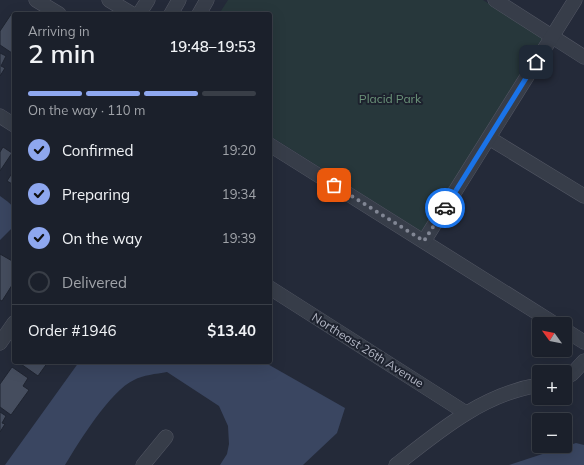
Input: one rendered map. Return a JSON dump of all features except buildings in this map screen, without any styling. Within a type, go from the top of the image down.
[{"type":"street","points":[[37,0],[56,12]]},
{"type":"street","points":[[109,0],[129,12]]},
{"type":"street","points":[[140,12],[148,0]]},
{"type":"street","points":[[172,12],[179,0]]},
{"type":"street","points":[[200,12],[207,0]]},
{"type":"street","points":[[495,0],[584,57]]},
{"type":"street","points":[[424,241],[575,0]]},
{"type":"street","points":[[0,116],[12,124]]},
{"type":"street","points":[[489,138],[584,196]]},
{"type":"street","points":[[272,146],[544,317]]},
{"type":"street","name":"Northeast 26th Avenue","points":[[272,289],[466,413]]},
{"type":"street","points":[[0,343],[12,326]]},
{"type":"street","points":[[572,334],[584,342]]},
{"type":"street","points":[[572,374],[584,361]]},
{"type":"street","points":[[396,465],[442,428],[466,413],[495,398],[532,386]]},
{"type":"street","points":[[143,465],[166,437]]},
{"type":"green space","name":"Placid Park","points":[[228,0],[483,0],[543,37],[422,232],[272,137],[272,12],[220,12]]},
{"type":"water","points":[[0,196],[12,206],[12,228],[0,240]]},
{"type":"water","points":[[78,364],[268,364],[345,408],[337,433],[303,465],[220,465],[227,454],[229,444],[228,426],[219,406],[167,372],[154,374],[134,380],[115,395],[96,418],[65,465],[5,465]]},
{"type":"water","points":[[576,443],[584,445],[584,465],[509,465],[546,453],[572,453],[572,444]]},
{"type":"way so far","points":[[334,185],[424,241],[445,208]]},
{"type":"route","points":[[445,208],[536,62]]}]
